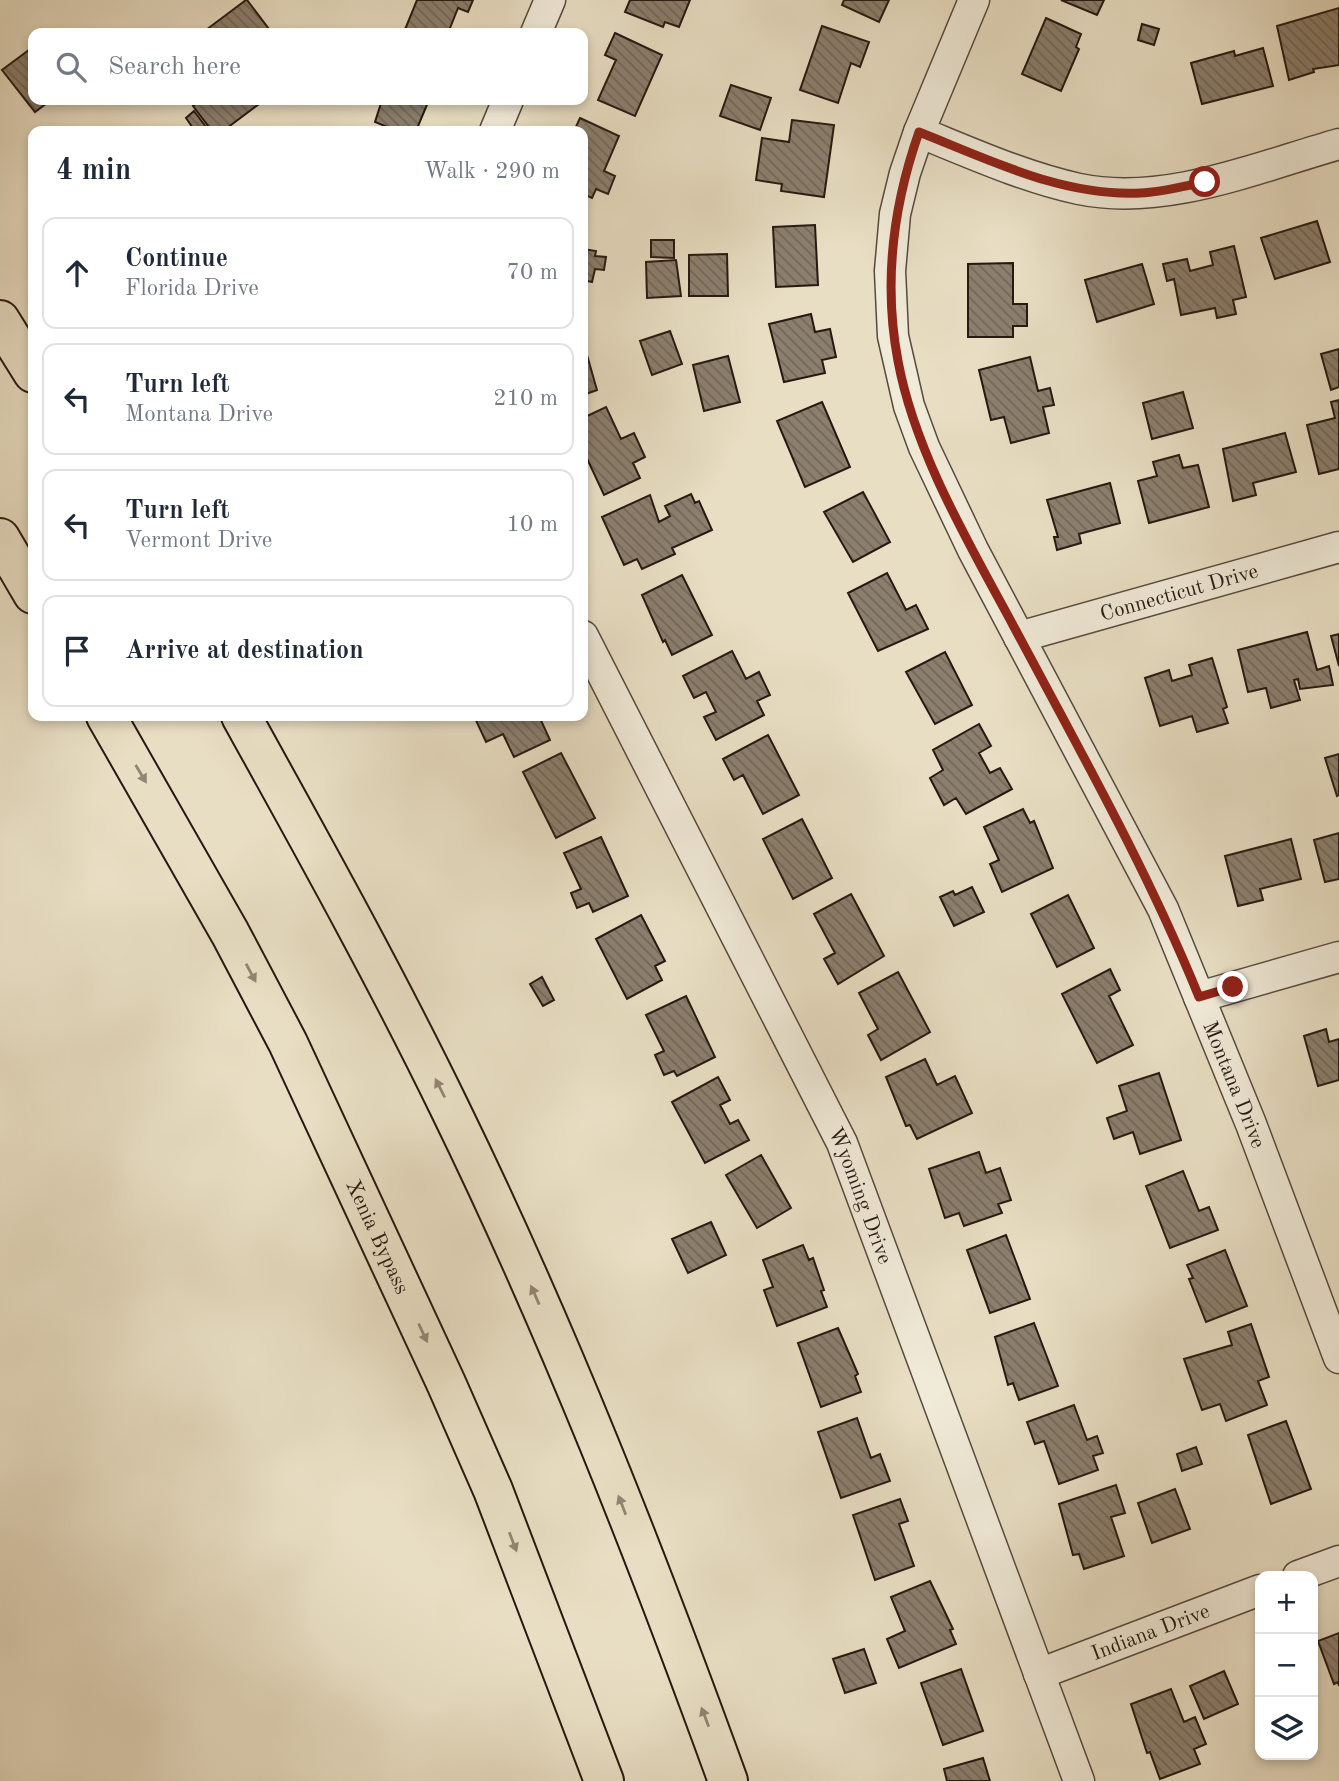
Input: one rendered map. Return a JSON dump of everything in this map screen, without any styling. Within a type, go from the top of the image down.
[{"type":"highway","points":[[0,320],[28,365]]},
{"type":"highway","points":[[0,538],[28,586]]},
{"type":"highway","name":"Xenia Bypass","points":[[109,721],[230,933],[317,1106],[493,1490],[604,1781]]},
{"type":"highway","points":[[244,721],[354,920],[452,1113],[544,1314],[607,1465],[728,1781]]},
{"type":"street","points":[[538,28],[550,0]]},
{"type":"street","name":"Montana Drive","points":[[974,0],[919,132],[905,173],[894,225],[890,271],[898,364],[924,447],[973,550],[1163,909],[1251,1124],[1339,1358]]},
{"type":"street","points":[[497,126],[506,105]]},
{"type":"street","points":[[919,132],[1034,177],[1081,189],[1142,193],[1205,182],[1339,144]]},
{"type":"street","name":"Connecticut Drive","points":[[1019,637],[1339,547]]},
{"type":"street","name":"Wyoming Drive","points":[[588,646],[842,1143],[1079,1781]]},
{"type":"street","points":[[1199,997],[1339,957]]},
{"type":"street","points":[[1312,1571],[1339,1561]]},
{"type":"street","name":"Indiana Drive","points":[[1039,1674],[1255,1592]]},
{"type":"building","points":[[246,0],[268,28],[209,28]]},
{"type":"building","points":[[417,0],[473,0],[468,12],[458,8],[450,28],[406,28]]},
{"type":"building","points":[[630,0],[690,0],[679,27],[665,22],[663,27],[625,12]]},
{"type":"building","points":[[844,0],[889,0],[879,22],[842,5]]},
{"type":"building","points":[[1061,0],[1104,0],[1097,15]]},
{"type":"building","points":[[1339,8],[1339,65],[1313,69],[1314,72],[1289,80],[1277,26]]},
{"type":"building","points":[[1046,18],[1081,34],[1076,47],[1079,49],[1061,91],[1022,74]]},
{"type":"building","points":[[1142,24],[1159,29],[1154,45],[1138,40]]},
{"type":"building","points":[[822,26],[869,42],[860,67],[851,63],[838,103],[800,90]]},
{"type":"building","points":[[615,33],[662,55],[635,116],[598,100],[616,60],[605,55]]},
{"type":"building","points":[[1263,48],[1273,86],[1202,104],[1191,63],[1234,51],[1235,56]]},
{"type":"building","points":[[28,51],[28,103],[2,70]]},
{"type":"building","points":[[731,85],[771,98],[760,130],[720,116]]},
{"type":"building","points":[[30,105],[44,105],[35,112]]},
{"type":"building","points":[[258,105],[230,126],[208,126],[193,106]]},
{"type":"building","points":[[380,105],[427,105],[418,126],[385,126],[375,122]]},
{"type":"building","points":[[194,111],[205,126],[192,126],[186,118]]},
{"type":"building","points":[[580,118],[619,136],[604,171],[615,176],[608,194],[596,189],[592,198],[588,196],[588,126],[576,126]]},
{"type":"building","points":[[792,120],[834,125],[824,197],[781,191],[782,184],[756,180],[762,138],[789,142]]},
{"type":"building","points":[[1317,221],[1330,262],[1275,279],[1261,238]]},
{"type":"building","points":[[815,225],[818,285],[776,287],[773,227]]},
{"type":"building","points":[[651,240],[674,240],[674,258],[651,257]]},
{"type":"building","points":[[1234,246],[1246,297],[1233,300],[1236,314],[1217,318],[1215,308],[1181,315],[1174,279],[1167,281],[1163,264],[1187,259],[1190,271],[1213,265],[1210,252]]},
{"type":"building","points":[[588,250],[596,251],[595,256],[606,257],[604,270],[595,269],[592,282],[588,281]]},
{"type":"building","points":[[727,254],[728,296],[689,296],[689,255]]},
{"type":"building","points":[[676,260],[681,296],[647,298],[646,262]]},
{"type":"building","points":[[1013,263],[1013,304],[1027,304],[1027,326],[1013,326],[1013,337],[968,337],[968,264]]},
{"type":"building","points":[[1142,264],[1154,304],[1097,322],[1085,280]]},
{"type":"building","points":[[811,314],[815,332],[830,329],[836,357],[822,360],[825,373],[784,382],[769,324]]},
{"type":"building","points":[[670,331],[682,364],[652,375],[640,341]]},
{"type":"building","points":[[1339,349],[1339,387],[1331,390],[1321,354]]},
{"type":"building","points":[[728,356],[740,402],[704,411],[693,365]]},
{"type":"building","points":[[1030,357],[1038,391],[1050,388],[1054,405],[1043,407],[1049,433],[1011,443],[1004,417],[991,420],[979,370]]},
{"type":"building","points":[[588,358],[597,390],[588,393]]},
{"type":"building","points":[[1183,392],[1193,428],[1152,439],[1143,403]]},
{"type":"building","points":[[1339,400],[1339,469],[1319,474],[1307,425],[1335,418],[1331,402]]},
{"type":"building","points":[[822,402],[850,467],[805,487],[777,421]]},
{"type":"building","points":[[606,407],[621,439],[634,433],[645,457],[633,463],[640,478],[604,495],[588,461],[588,416]]},
{"type":"building","points":[[1285,433],[1296,472],[1253,483],[1256,495],[1233,501],[1223,449]]},
{"type":"building","points":[[1179,455],[1183,468],[1198,465],[1209,507],[1149,523],[1138,481],[1157,476],[1153,462]]},
{"type":"building","points":[[1110,483],[1120,523],[1079,534],[1081,543],[1057,550],[1054,537],[1058,537],[1047,500]]},
{"type":"building","points":[[863,492],[890,542],[853,562],[824,512]]},
{"type":"building","points":[[691,494],[695,503],[699,501],[712,530],[672,548],[675,554],[642,569],[637,559],[624,565],[602,517],[650,495],[659,522],[670,516],[665,506]]},
{"type":"building","points":[[887,573],[906,610],[916,605],[928,629],[878,651],[848,593]]},
{"type":"building","points":[[682,575],[712,635],[672,655],[665,640],[663,642],[642,595]]},
{"type":"building","points":[[1307,632],[1317,670],[1329,666],[1333,685],[1300,689],[1298,679],[1294,680],[1300,700],[1271,708],[1266,688],[1248,692],[1238,650]]},
{"type":"building","points":[[1339,634],[1339,666],[1331,636]]},
{"type":"building","points":[[732,651],[746,679],[759,672],[770,695],[757,701],[764,715],[716,740],[704,717],[716,712],[706,692],[694,698],[683,676]]},
{"type":"building","points":[[945,652],[972,705],[935,724],[906,672]]},
{"type":"building","points":[[1212,658],[1227,707],[1223,709],[1228,723],[1197,732],[1192,716],[1160,726],[1145,678],[1169,670],[1172,681],[1192,675],[1189,665]]},
{"type":"building","points":[[476,721],[541,721],[550,740],[514,757],[503,734],[486,742]]},
{"type":"building","points":[[979,724],[991,746],[979,753],[990,773],[1000,768],[1012,789],[966,814],[956,798],[944,805],[930,778],[943,770],[933,750]]},
{"type":"building","points":[[768,735],[799,795],[763,814],[743,775],[734,780],[723,759]]},
{"type":"building","points":[[561,753],[595,818],[556,838],[523,772]]},
{"type":"building","points":[[1339,754],[1339,795],[1337,796],[1325,758]]},
{"type":"building","points":[[1023,809],[1030,823],[1034,821],[1053,868],[1002,892],[990,864],[999,860],[984,827]]},
{"type":"building","points":[[802,819],[832,878],[793,899],[763,839]]},
{"type":"building","points":[[1339,833],[1339,879],[1325,882],[1314,840]]},
{"type":"building","points":[[601,837],[628,896],[593,912],[589,903],[577,908],[571,893],[581,889],[564,853]]},
{"type":"building","points":[[1291,839],[1301,879],[1260,889],[1263,900],[1238,906],[1225,856]]},
{"type":"building","points":[[972,887],[984,912],[954,926],[940,897],[953,891],[955,895]]},
{"type":"building","points":[[851,894],[884,956],[838,984],[824,959],[835,953],[814,914]]},
{"type":"building","points":[[1068,895],[1094,948],[1057,967],[1031,914]]},
{"type":"building","points":[[641,915],[665,961],[655,966],[662,980],[627,999],[596,939]]},
{"type":"building","points":[[1110,969],[1120,990],[1109,996],[1133,1045],[1097,1063],[1062,994]]},
{"type":"building","points":[[898,972],[930,1032],[881,1060],[868,1035],[878,1029],[859,993]]},
{"type":"building","points":[[542,977],[554,1000],[543,1006],[530,984]]},
{"type":"building","points":[[686,996],[715,1057],[677,1076],[674,1071],[664,1075],[655,1055],[664,1051],[646,1015]]},
{"type":"building","points":[[1326,1029],[1329,1042],[1339,1039],[1339,1080],[1318,1086],[1304,1036]]},
{"type":"building","points":[[925,1059],[937,1085],[955,1076],[972,1113],[917,1139],[910,1125],[906,1126],[886,1077]]},
{"type":"building","points":[[1159,1073],[1181,1140],[1140,1154],[1133,1132],[1114,1139],[1107,1118],[1127,1111],[1119,1086]]},
{"type":"building","points":[[718,1077],[730,1100],[720,1105],[730,1124],[738,1120],[749,1140],[705,1163],[672,1102]]},
{"type":"building","points":[[979,1152],[986,1173],[1000,1168],[1011,1200],[998,1204],[1002,1213],[964,1226],[959,1213],[945,1218],[929,1169]]},
{"type":"building","points":[[761,1155],[791,1208],[757,1228],[726,1175]]},
{"type":"building","points":[[1183,1171],[1199,1211],[1209,1207],[1218,1230],[1170,1248],[1146,1186]]},
{"type":"building","points":[[711,1222],[726,1255],[688,1273],[672,1239]]},
{"type":"building","points":[[1006,1235],[1030,1299],[990,1313],[967,1250]]},
{"type":"building","points":[[803,1245],[809,1260],[813,1258],[827,1307],[777,1326],[764,1290],[773,1287],[763,1260]]},
{"type":"building","points":[[1225,1250],[1247,1306],[1206,1322],[1189,1279],[1193,1278],[1187,1265]]},
{"type":"building","points":[[1034,1323],[1058,1386],[1019,1400],[1013,1383],[1008,1385],[995,1337]]},
{"type":"building","points":[[1251,1324],[1269,1377],[1258,1381],[1267,1405],[1226,1421],[1220,1404],[1202,1410],[1184,1359],[1232,1345],[1228,1332]]},
{"type":"building","points":[[838,1328],[858,1374],[855,1376],[861,1392],[821,1407],[798,1343]]},
{"type":"building","points":[[1074,1405],[1087,1440],[1097,1436],[1103,1453],[1093,1456],[1098,1470],[1059,1484],[1044,1441],[1035,1444],[1027,1422]]},
{"type":"building","points":[[857,1418],[871,1458],[880,1454],[890,1481],[841,1498],[818,1432]]},
{"type":"building","points":[[1286,1421],[1311,1489],[1271,1504],[1248,1435]]},
{"type":"building","points":[[1196,1447],[1202,1464],[1182,1471],[1177,1454]]},
{"type":"building","points":[[1116,1485],[1125,1513],[1111,1517],[1124,1556],[1084,1569],[1079,1554],[1073,1555],[1059,1504]]},
{"type":"building","points":[[1175,1489],[1190,1529],[1152,1543],[1138,1503]]},
{"type":"building","points":[[900,1499],[908,1521],[899,1524],[914,1566],[875,1580],[853,1515]]},
{"type":"building","points":[[930,1581],[953,1629],[950,1630],[956,1644],[899,1668],[887,1639],[905,1631],[891,1597]]},
{"type":"building","points":[[1339,1633],[1339,1686],[1338,1682],[1334,1684],[1318,1641]]},
{"type":"building","points":[[864,1649],[876,1683],[845,1693],[833,1659]]},
{"type":"building","points":[[961,1669],[983,1731],[943,1745],[921,1683]]},
{"type":"building","points":[[1224,1671],[1238,1704],[1204,1719],[1190,1686]]},
{"type":"building","points":[[1171,1689],[1184,1722],[1195,1717],[1206,1744],[1194,1749],[1200,1764],[1160,1779],[1150,1752],[1147,1753],[1131,1704]]},
{"type":"building","points":[[983,1758],[990,1781],[947,1781],[944,1769]]},
{"type":"route","points":[[1205,182],[1142,193],[1081,189],[1023,173],[919,132],[895,214],[890,271],[894,336],[909,406],[924,447],[973,550],[1163,909],[1199,997],[1233,987]]}]
